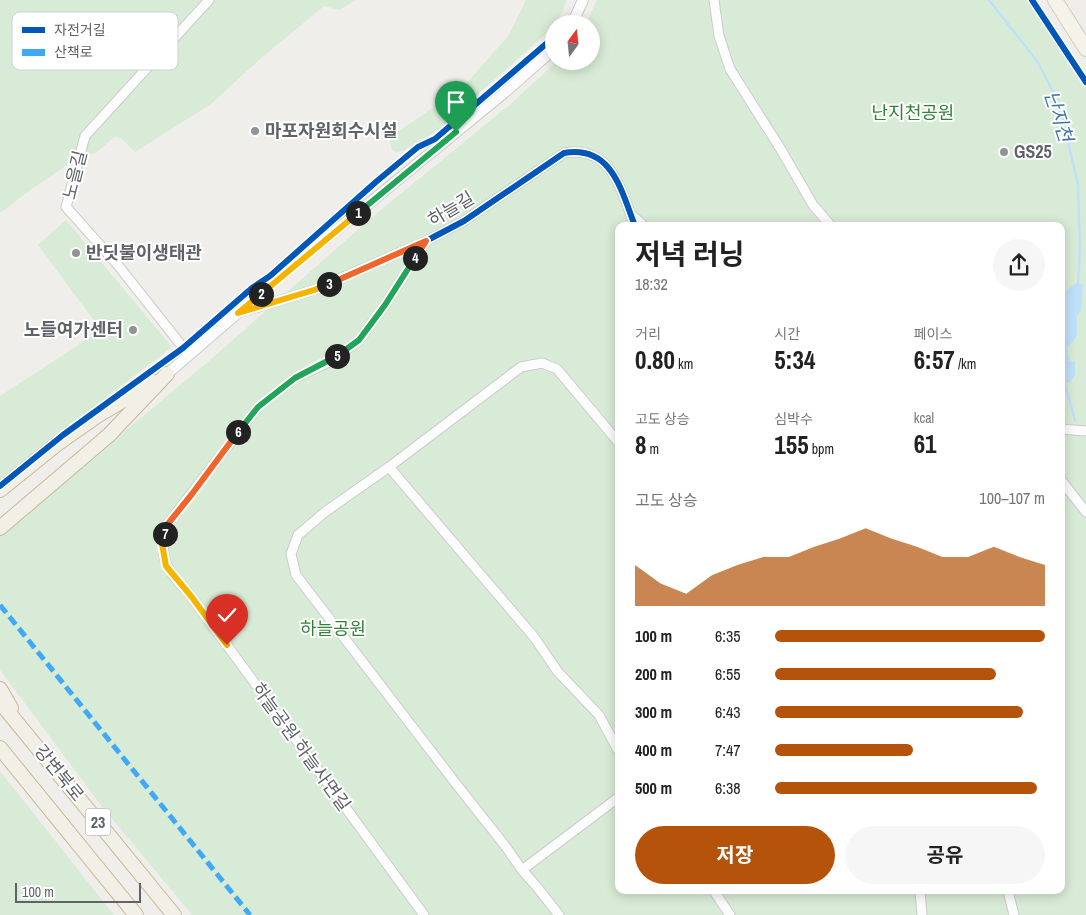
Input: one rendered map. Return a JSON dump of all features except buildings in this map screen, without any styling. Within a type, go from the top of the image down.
[{"type":"highway","points":[[0,490],[57,444],[97,416],[167,374]]},
{"type":"highway","points":[[0,528],[112,432],[167,374]]},
{"type":"highway","points":[[97,416],[110,424],[112,432]]},
{"type":"highway","points":[[0,689],[22,728]]},
{"type":"highway","name":"강변북로","points":[[0,702],[174,915]]},
{"type":"highway","name":"강변북로","points":[[0,748],[136,915]]},
{"type":"main road","points":[[1055,0],[1086,49]]},
{"type":"street","name":"노을길","points":[[178,33],[208,0]]},
{"type":"street","points":[[576,15],[583,0]]},
{"type":"street","points":[[714,0],[719,36],[730,69],[775,139],[813,205],[828,222]]},
{"type":"street","points":[[167,374],[545,57]]},
{"type":"street","name":"노을길","points":[[145,70],[85,136],[66,206],[117,264],[189,355]]},
{"type":"street","name":"하늘길","points":[[238,313],[314,290],[426,241],[464,221],[564,153],[578,151],[595,156],[607,165],[617,181],[633,222]]},
{"type":"street","points":[[630,214],[639,222]]},
{"type":"street","name":"하늘공원 하늘사면길","points":[[424,915],[191,596],[166,566],[162,544],[167,525],[258,407],[295,378],[333,360],[359,340],[385,305],[426,241]]},
{"type":"street","points":[[559,915],[522,870],[296,575],[291,554],[298,535],[325,512],[521,367],[542,363],[557,369],[615,438]]},
{"type":"street","points":[[1065,429],[1086,431]]},
{"type":"street","points":[[388,467],[534,637],[558,672],[599,715],[615,745]]},
{"type":"street","points":[[1065,485],[1086,512]]},
{"type":"street","points":[[522,870],[615,800]]},
{"type":"street","points":[[716,894],[730,915]]},
{"type":"street","points":[[920,894],[922,915]]},
{"type":"street","points":[[1009,894],[1014,915]]},
{"type":"green space","points":[[0,0],[356,0],[339,10],[324,6],[259,60],[211,104],[135,152],[121,138],[114,137],[96,153],[79,157],[0,213]]},
{"type":"green space","points":[[526,0],[567,0],[561,15],[545,15],[545,34],[437,131],[402,151],[396,152],[392,150],[390,142],[393,135],[463,87],[509,35]]},
{"type":"green space","name":"하늘공원","points":[[597,0],[1029,0],[1086,87],[1086,915],[192,915],[104,809],[0,670],[0,536],[210,360],[370,219],[513,102],[547,70],[600,70],[600,15],[590,15]]},
{"type":"green space","points":[[66,220],[172,347],[0,479],[0,396],[101,330],[38,245]]},
{"type":"green space","points":[[0,771],[114,915],[0,915]]},
{"type":"water","points":[[1076,283],[1083,284],[1081,311],[1077,316],[1077,336],[1067,348],[1070,361],[1075,362],[1075,375],[1070,382],[1065,383],[1065,292]]},
{"type":"waterway","name":"난지천","points":[[989,0],[1037,61],[1059,103],[1078,185],[1080,247],[1078,286]]},
{"type":"waterway","name":"난지천","points":[[1065,385],[1075,420]]},
{"type":"marked path","points":[[0,605],[250,915]]},
{"type":"cycle path","points":[[1032,0],[1086,82]]},
{"type":"cycle path","points":[[0,486],[63,435],[183,348],[252,288],[270,276],[377,181],[418,147],[435,139],[545,45]]},
{"type":"cycle path","points":[[238,313],[314,290],[426,241],[464,221],[564,153],[580,152],[593,156],[604,163],[619,185],[634,222]]},
{"type":"place","name":"마포자원회수시설","points":[[255,131]]},
{"type":"place","name":"GS25","points":[[1004,152]]},
{"type":"place","name":"반딧불이생태관","points":[[76,253]]},
{"type":"place","name":"노들여가센터","points":[[133,330]]},
{"type":"route","points":[[227,645],[166,566],[162,544],[167,525],[258,407],[295,378],[333,360],[359,340],[385,305],[426,241],[314,290],[238,313],[456,132]]},
{"type":"park label","name":"난지천공원","points":[[913,113]]}]
